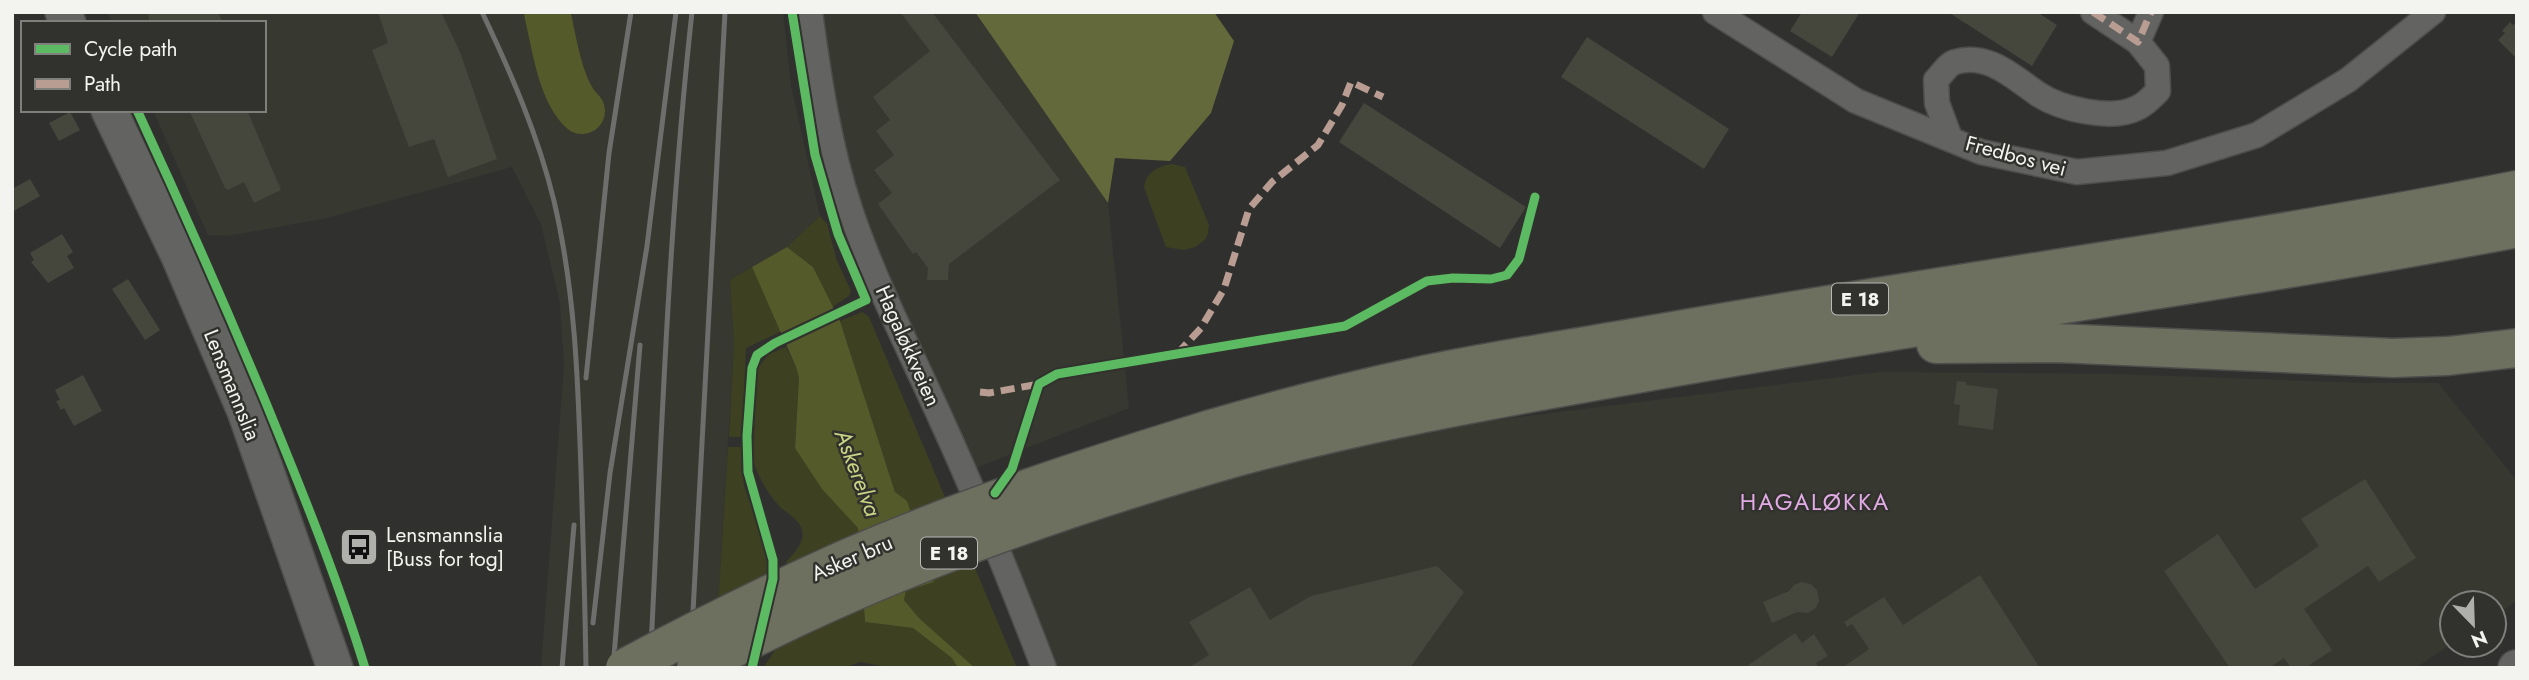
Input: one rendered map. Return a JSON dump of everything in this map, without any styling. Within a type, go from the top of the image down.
[{"type":"highway","name":"E 18","points":[[1210,447],[1258,415],[1417,376],[1788,310],[2221,243],[2517,190]]},
{"type":"highway","name":"E 18","points":[[1210,447],[1267,448],[1420,412],[1798,345],[2230,279],[2517,228]]},
{"type":"highway","name":"E 18","points":[[1798,345],[2056,342],[2393,358],[2448,356],[2517,348]]},
{"type":"highway","name":"Asker bru","points":[[625,668],[715,620],[854,556],[993,501],[1107,461],[1210,447]]},
{"type":"highway","name":"Asker bru","points":[[696,668],[730,649],[853,593],[979,540],[1114,493],[1210,447]]},
{"type":"street","name":"Hagaløkkveien","points":[[810,12],[818,76],[834,150],[853,218],[986,519],[1044,668]]},
{"type":"street","name":"Fredbos vei","points":[[1715,12],[1856,101],[1981,152],[2077,172],[2167,163],[2257,135],[2348,80],[2433,12]]},
{"type":"street","points":[[1950,138],[1937,103],[1936,80],[1952,62],[1976,59],[2002,68],[2041,96],[2076,110],[2108,114],[2137,109],[2158,92],[2157,66],[2138,42],[2093,12]]},
{"type":"street","points":[[2138,42],[2151,12]]},
{"type":"street","name":"Lensmannslia","points":[[110,112],[179,256],[245,411],[335,668]]},
{"type":"shaded area","points":[[107,12],[783,12],[791,86],[820,216],[787,247],[730,280],[734,342],[714,668],[541,668],[564,366],[560,303],[541,224],[512,167],[327,218],[227,236],[208,235],[154,112],[266,112],[266,21],[112,21]]},
{"type":"shaded area","points":[[819,12],[975,12],[1108,203],[1129,408],[970,470],[868,232],[836,125]]},
{"type":"shaded area","points":[[975,12],[1214,12],[1234,41],[1211,113],[1170,161],[1115,158],[1108,203]]},
{"type":"shaded area","points":[[1172,164],[1185,167],[1209,225],[1205,240],[1184,250],[1166,247],[1144,187],[1147,177],[1154,171]]},
{"type":"shaded area","points":[[820,216],[827,224],[837,261],[851,291],[849,296],[832,307],[813,267],[787,247]]},
{"type":"shaded area","points":[[752,267],[782,331],[746,348],[742,437],[729,437],[734,342],[730,280]]},
{"type":"shaded area","points":[[862,312],[869,317],[1017,668],[975,668],[919,618],[904,600],[906,591],[934,582],[895,492],[840,321]]},
{"type":"shaded area","points":[[786,347],[799,378],[795,448],[858,528],[865,622],[913,628],[953,658],[958,668],[893,668],[860,662],[844,668],[763,668],[788,631],[793,603],[786,562],[803,536],[800,525],[778,505],[767,489],[753,461],[757,369],[769,354]]},
{"type":"shaded area","points":[[1881,372],[2113,374],[2362,383],[2438,383],[2517,481],[2517,601],[2508,607],[2508,589],[2438,589],[2438,653],[2415,668],[1043,668],[998,543],[1153,487],[1431,428]]},
{"type":"shaded area","points":[[728,447],[742,447],[744,486],[761,534],[769,568],[747,668],[714,668]]},
{"type":"water","points":[[787,247],[813,267],[840,321],[895,492],[907,501],[934,582],[906,591],[904,600],[919,618],[975,668],[958,668],[952,658],[913,628],[865,622],[858,528],[822,489],[795,448],[799,378],[752,267]]},
{"type":"building","points":[[155,12],[218,12],[222,21],[150,21],[148,15]]},
{"type":"building","points":[[378,12],[441,12],[460,52],[497,159],[448,177],[434,139],[409,147],[372,50],[388,43]]},
{"type":"building","points":[[900,12],[932,12],[1060,180],[949,264],[948,280],[927,280],[928,268],[916,252],[913,254],[878,204],[892,193],[874,170],[894,155],[876,131],[890,120],[873,97],[930,51]]},
{"type":"building","points":[[1802,12],[1860,12],[1832,57],[1790,31]]},
{"type":"building","points":[[1948,12],[2037,12],[2057,25],[2032,66]]},
{"type":"building","points":[[2517,21],[2515,57],[2498,40],[2510,22],[2513,25]]},
{"type":"building","points":[[1587,37],[1729,129],[1704,169],[1561,77]]},
{"type":"building","points":[[1364,103],[1526,207],[1500,248],[1339,142]]},
{"type":"building","points":[[70,112],[80,130],[59,141],[49,123]]},
{"type":"building","points":[[190,112],[248,112],[281,190],[254,203],[244,182],[228,190]]},
{"type":"building","points":[[30,179],[40,196],[14,211],[12,189]]},
{"type":"building","points":[[62,234],[73,252],[67,256],[74,268],[48,283],[31,262],[34,260],[30,253]]},
{"type":"building","points":[[128,279],[160,330],[145,340],[112,289]]},
{"type":"building","points":[[83,375],[102,411],[74,426],[64,408],[61,410],[56,401],[60,400],[55,390]]},
{"type":"building","points":[[1957,381],[1966,382],[1966,385],[1998,389],[1993,430],[1958,425],[1960,405],[1954,404]]},
{"type":"building","points":[[2365,479],[2416,558],[2379,582],[2368,566],[2304,609],[2332,650],[2305,668],[2291,668],[2284,658],[2269,668],[2230,668],[2164,571],[2218,534],[2255,589],[2319,546],[2301,519]]},
{"type":"building","points":[[1437,566],[1464,592],[1410,668],[1188,668],[1209,655],[1189,622],[1250,587],[1270,620],[1311,596]]},
{"type":"building","points":[[1980,575],[2040,668],[1842,668],[1869,649],[1852,624],[1847,627],[1844,622],[1884,597],[1903,625]]},
{"type":"building","points":[[1801,582],[1811,584],[1817,590],[1819,601],[1816,608],[1808,613],[1797,612],[1772,623],[1763,602],[1789,591]]},
{"type":"building","points":[[1795,633],[1802,643],[1814,634],[1828,656],[1816,663],[1819,668],[1744,668]]},
{"type":"waterway","name":"Askerelva","points":[[547,12],[563,79],[574,102],[582,111]]},
{"type":"railway","points":[[482,12],[513,81],[540,152],[554,201],[567,268],[578,403],[586,668]]},
{"type":"railway","points":[[586,378],[609,153],[631,12]]},
{"type":"railway","points":[[593,623],[610,473],[647,246],[676,12]]},
{"type":"railway","points":[[650,668],[671,258],[692,12]]},
{"type":"railway","points":[[690,668],[725,12]]},
{"type":"railway","points":[[613,668],[640,345]]},
{"type":"railway","points":[[562,668],[574,525]]},
{"type":"marked path","points":[[2093,12],[2138,42],[2151,12]]},
{"type":"marked path","points":[[1177,354],[1201,328],[1224,289],[1249,209],[1272,182],[1318,145],[1342,105],[1351,82],[1383,97]]},
{"type":"marked path","points":[[980,392],[989,393],[1039,384]]},
{"type":"cycle path","points":[[752,668],[773,579],[773,560],[748,472],[747,436],[752,368],[757,355],[775,343],[866,300],[838,234],[815,155],[792,12]]},
{"type":"cycle path","points":[[138,112],[266,403],[331,567],[365,668]]},
{"type":"cycle path","points":[[995,493],[1012,469],[1039,384],[1057,374],[1345,326],[1427,281],[1453,278],[1491,279],[1507,275],[1519,259],[1535,197]]},
{"type":"place","name":"Lensmannslia [Buss for tog]","points":[[359,547]]},
{"type":"district","name":"HAGALØKKA","points":[[1815,502]]}]
